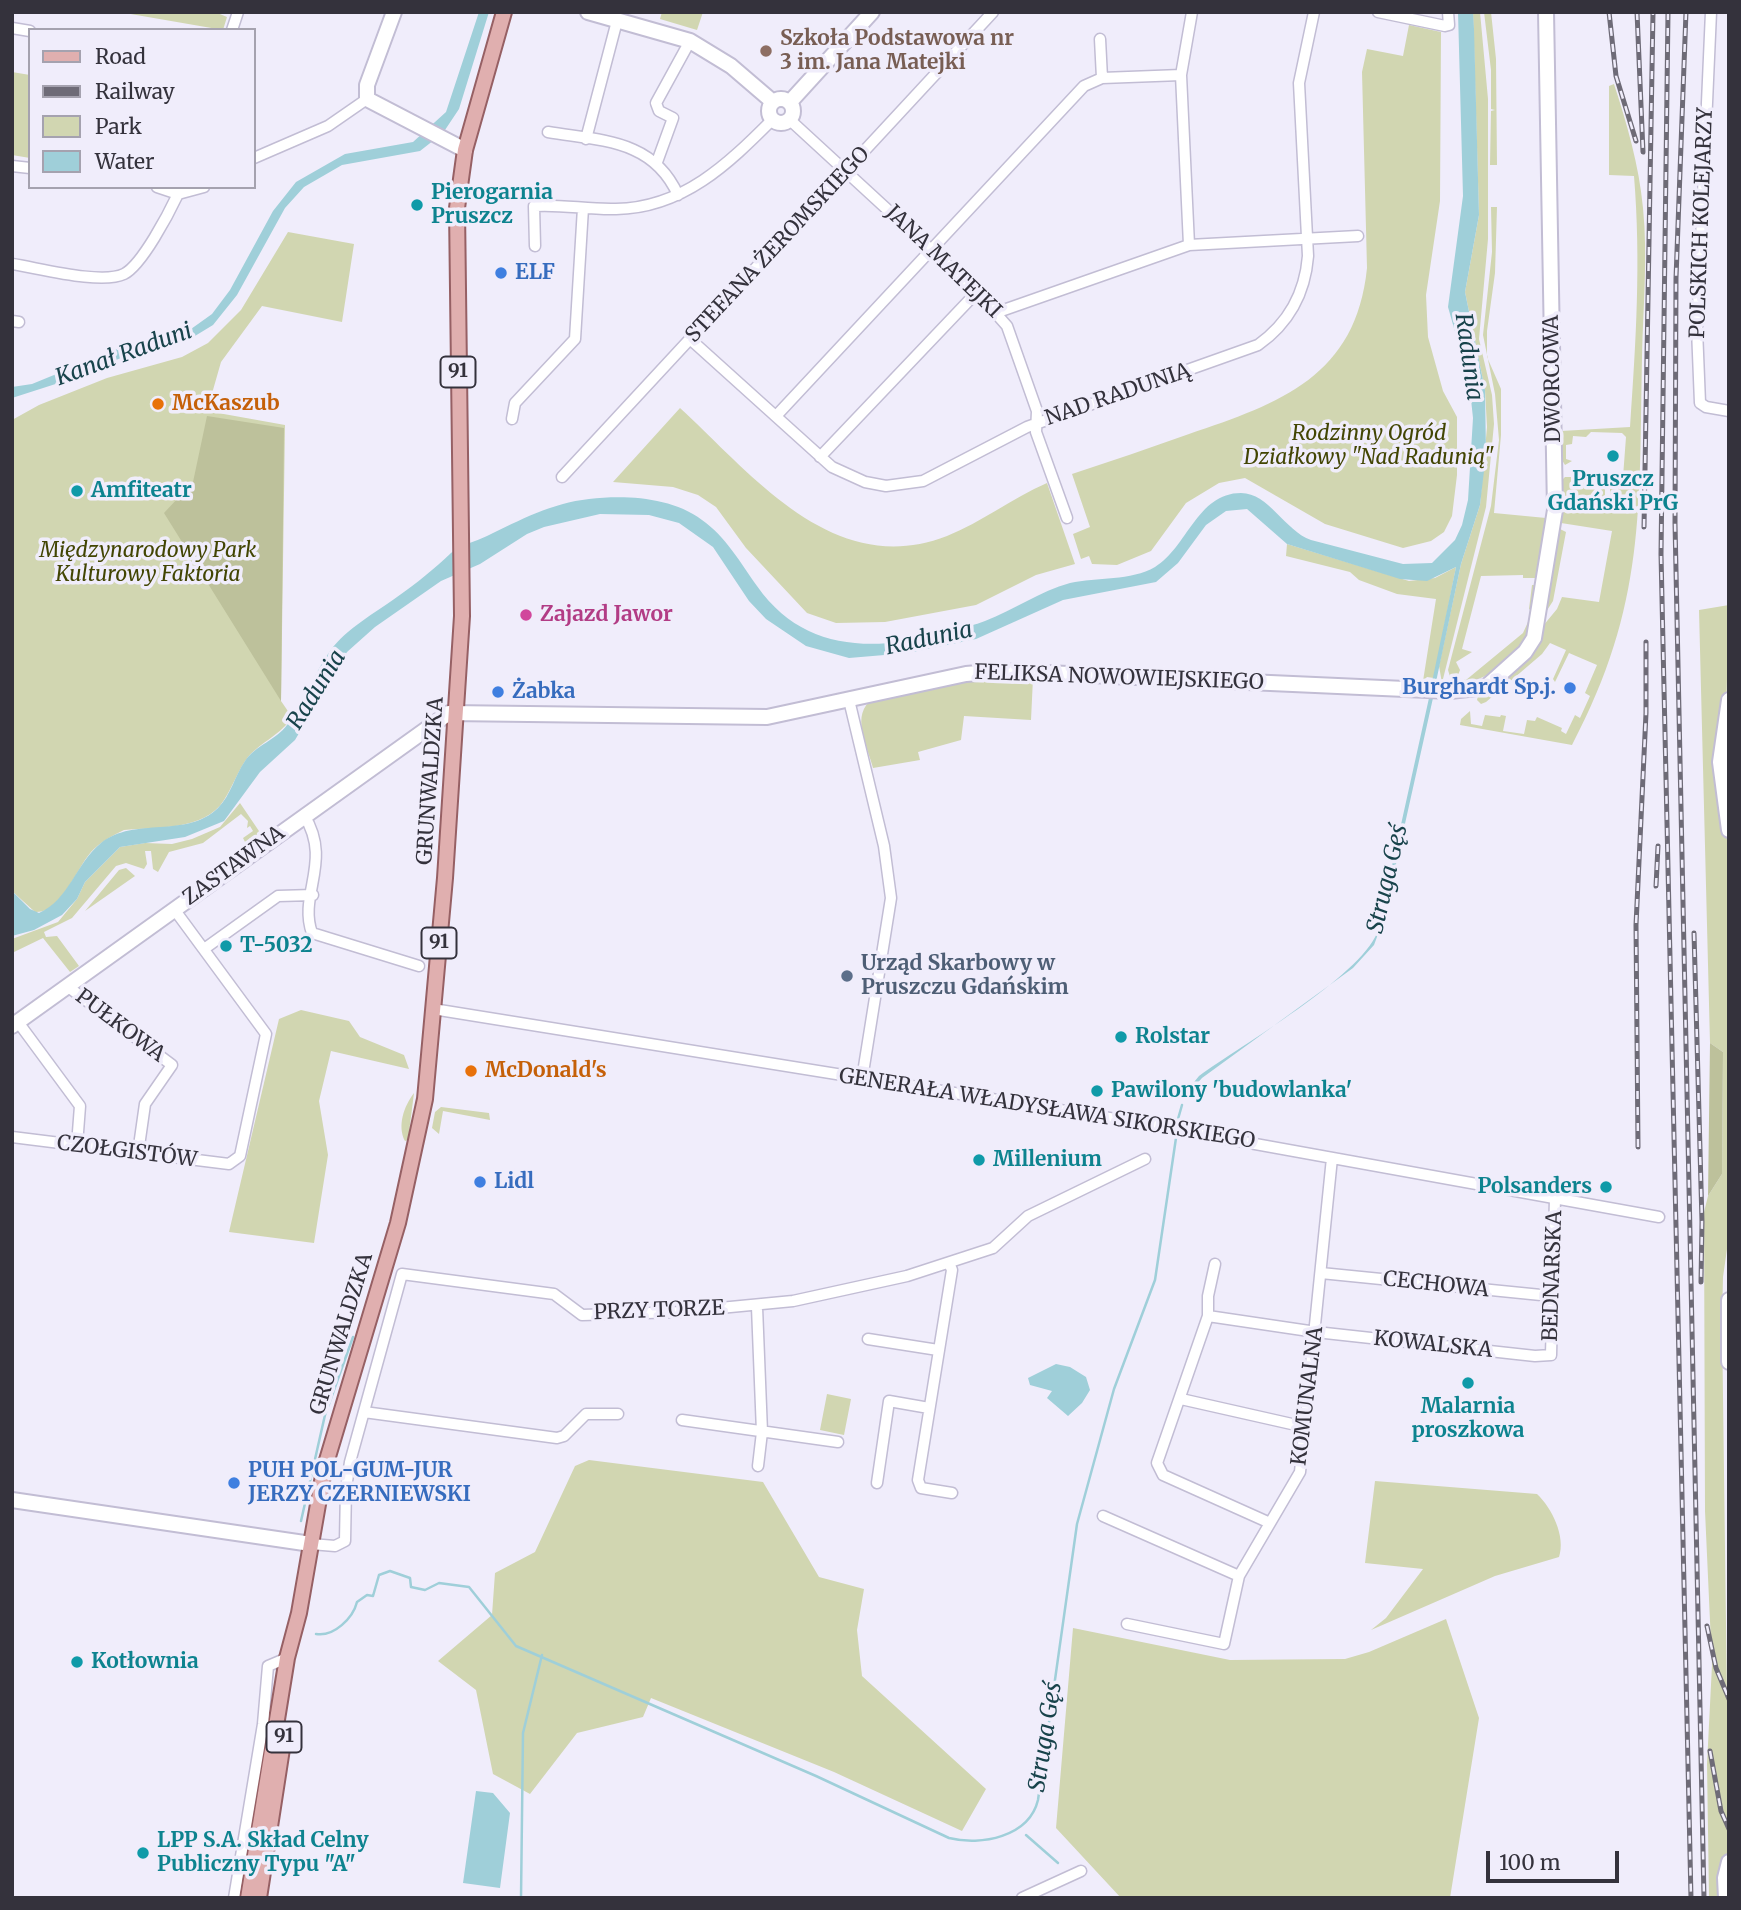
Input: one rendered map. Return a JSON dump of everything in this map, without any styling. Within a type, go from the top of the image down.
[{"type":"main road","name":"GRUNWALDZKA","points":[[248,1898],[287,1658],[299,1613],[331,1441],[411,1175],[425,1098],[457,712],[461,585],[456,240],[465,150],[504,12]]},
{"type":"main road","name":"GRUNWALDZKA","points":[[259,1898],[300,1632],[299,1613]]},
{"type":"street","points":[[367,99],[367,85],[394,12]]},
{"type":"street","points":[[588,12],[690,41],[719,57],[773,102]]},
{"type":"street","points":[[790,102],[872,12]]},
{"type":"street","name":"STEFANA ŻEROMSKIEGO","points":[[562,477],[993,12]]},
{"type":"street","points":[[1189,245],[1181,75],[1192,12]]},
{"type":"street","name":"NAD RADUNIĄ","points":[[690,339],[840,472],[865,482],[906,486],[944,472],[1005,437],[1037,423],[1258,345],[1283,324],[1300,295],[1306,277],[1307,238],[1299,83],[1314,12]]},
{"type":"street","points":[[1378,12],[1449,25],[1448,12]]},
{"type":"street","name":"DWORCOWA","points":[[1450,691],[1471,691],[1486,687],[1531,644],[1540,619],[1555,518],[1546,12]]},
{"type":"street","name":"POLSKICH KOLEJARZY","points":[[1711,12],[1700,217],[1700,403],[1706,407],[1729,411]]},
{"type":"street","points":[[586,139],[617,20]]},
{"type":"street","points":[[1100,39],[1102,78]]},
{"type":"street","points":[[657,162],[673,118],[659,111],[656,103],[690,41]]},
{"type":"street","points":[[776,416],[1077,92],[1102,78],[1181,75]]},
{"type":"street","points":[[367,99],[465,150]]},
{"type":"street","points":[[256,157],[328,126],[367,99]]},
{"type":"street","points":[[783,99],[790,102],[794,113],[790,120],[782,124],[772,120],[769,111],[773,102],[783,99]]},
{"type":"street","points":[[535,246],[534,206],[635,208],[678,195],[720,170],[772,120]]},
{"type":"street","name":"JANA MATEJKI","points":[[790,120],[998,312],[1014,339],[1037,411],[1036,432],[1067,518]]},
{"type":"street","points":[[548,132],[615,143],[657,162],[670,178],[678,195]]},
{"type":"street","points":[[163,189],[178,194],[197,189]]},
{"type":"street","points":[[12,264],[106,278],[122,275],[136,264],[178,194]]},
{"type":"street","points":[[512,419],[515,403],[575,339],[583,208]]},
{"type":"street","points":[[998,312],[1189,245],[1358,236]]},
{"type":"street","points":[[820,457],[977,292]]},
{"type":"street","name":"FELIKSA NOWOWIEJSKIEGO","points":[[457,712],[734,719],[782,715],[965,674],[1001,671],[1450,691]]},
{"type":"street","points":[[1729,700],[1720,762],[1729,830]]},
{"type":"street","points":[[849,701],[884,846],[891,898],[862,1079]]},
{"type":"street","name":"ZASTAWNA","points":[[15,1024],[439,719],[457,712]]},
{"type":"street","points":[[304,815],[318,848],[309,922],[316,937],[419,966]]},
{"type":"street","points":[[174,909],[204,949],[278,896],[313,895]]},
{"type":"street","name":"CZOŁGISTÓW","points":[[12,1137],[229,1164],[240,1156],[266,1034],[204,949]]},
{"type":"street","name":"PUŁKOWA","points":[[67,986],[172,1065],[145,1104],[138,1153]]},
{"type":"street","name":"GENERAŁA WŁADYSŁAWA SIKORSKIEGO","points":[[433,1009],[1332,1158],[1659,1217]]},
{"type":"street","points":[[15,1024],[80,1106],[77,1145]]},
{"type":"street","name":"KOMUNALNA","points":[[1127,1624],[1224,1644],[1239,1576],[1300,1472],[1332,1158]]},
{"type":"street","name":"PRZY TORZE","points":[[402,1274],[554,1294],[582,1315],[757,1307],[870,1285],[993,1248],[1028,1216],[1145,1159]]},
{"type":"street","name":"BEDNARSKA","points":[[1550,1355],[1555,1198]]},
{"type":"street","points":[[949,1263],[952,1270],[929,1408],[920,1486],[952,1493]]},
{"type":"street","points":[[1215,1264],[1208,1296],[1208,1316],[1157,1463],[1163,1475],[1270,1523]]},
{"type":"street","name":"CECHOWA","points":[[1321,1273],[1551,1296]]},
{"type":"street","name":"GRUNWALDZKA","points":[[311,1544],[335,1546],[345,1542],[346,1488],[402,1274]]},
{"type":"street","points":[[1729,1300],[1729,1362]]},
{"type":"street","points":[[757,1307],[762,1432],[758,1466]]},
{"type":"street","name":"KOWALSKA","points":[[1208,1316],[1316,1332],[1535,1356],[1550,1355]]},
{"type":"street","points":[[868,1339],[938,1350]]},
{"type":"street","points":[[1181,1399],[1305,1427]]},
{"type":"street","points":[[877,1483],[889,1401],[929,1408]]},
{"type":"street","points":[[364,1412],[557,1438],[564,1436],[586,1414],[618,1414]]},
{"type":"street","points":[[682,1420],[838,1442]]},
{"type":"street","points":[[12,1500],[311,1544]]},
{"type":"street","points":[[1103,1516],[1239,1576]]},
{"type":"street","points":[[233,1898],[263,1724],[268,1666],[287,1658]]},
{"type":"street","points":[[1726,1898],[1725,1878],[1729,1862]]},
{"type":"street","points":[[1022,1898],[1081,1871]]},
{"type":"green space","points":[[119,12],[215,12],[227,17],[224,28]]},
{"type":"green space","points":[[662,12],[703,12],[697,30],[660,19]]},
{"type":"green space","points":[[1473,12],[1480,12],[1488,99],[1488,239],[1479,339],[1492,395],[1494,424],[1486,507],[1442,683],[1439,666],[1461,564],[1480,505],[1487,427],[1485,390],[1465,292],[1479,215]]},
{"type":"green space","points":[[1484,12],[1491,12],[1496,59],[1497,165],[1490,165],[1491,111],[1495,110],[1491,109],[1491,70]]},
{"type":"green space","name":"Rodzinny Ogród Działkowy \"Nad Radunią\"","points":[[1409,25],[1441,32],[1440,201],[1426,295],[1428,337],[1443,391],[1457,417],[1457,475],[1452,516],[1444,532],[1431,541],[1403,548],[1325,524],[1245,478],[1219,483],[1186,503],[1151,551],[1117,565],[1092,564],[1089,556],[1081,559],[1073,534],[1090,527],[1072,474],[1223,422],[1283,396],[1308,380],[1330,360],[1347,335],[1360,305],[1367,268],[1362,72],[1367,49],[1403,56]]},
{"type":"green space","points":[[12,72],[28,75],[28,158],[12,155]]},
{"type":"green space","points":[[1614,84],[1635,160],[1644,226],[1645,282],[1638,509],[1626,601],[1614,647],[1572,745],[1460,725],[1461,719],[1470,711],[1471,724],[1482,726],[1485,715],[1501,715],[1506,716],[1503,731],[1524,734],[1527,720],[1535,721],[1537,717],[1562,728],[1561,731],[1566,734],[1575,715],[1580,718],[1590,696],[1585,693],[1597,665],[1569,653],[1555,682],[1553,679],[1566,650],[1550,643],[1542,654],[1486,702],[1481,704],[1477,700],[1478,696],[1489,691],[1557,609],[1562,597],[1599,602],[1612,531],[1561,523],[1560,482],[1565,477],[1601,477],[1605,483],[1605,498],[1610,497],[1610,480],[1623,477],[1626,437],[1622,433],[1591,432],[1586,437],[1573,436],[1572,444],[1566,445],[1566,459],[1572,461],[1565,465],[1562,460],[1561,431],[1630,427],[1637,302],[1636,208],[1634,176],[1609,175],[1609,86]]},
{"type":"green space","points":[[1491,207],[1497,207],[1495,273],[1487,331],[1487,355],[1483,335],[1492,252]]},
{"type":"green space","name":"Międzynarodowy Park Kulturowy Faktoria","points":[[288,232],[354,244],[342,322],[262,306],[221,362],[207,411],[285,425],[281,701],[292,717],[282,729],[248,757],[216,810],[179,826],[124,830],[111,837],[91,852],[53,906],[35,912],[12,891],[12,420],[39,405],[107,378],[182,357],[208,343],[241,310]]},
{"type":"green space","points":[[1488,359],[1501,389],[1501,435],[1494,513],[1546,518],[1547,457],[1548,518],[1532,611],[1529,609],[1532,585],[1535,585],[1536,578],[1523,578],[1523,575],[1481,576],[1462,649],[1472,652],[1456,662],[1460,670],[1457,678],[1466,680],[1523,633],[1528,622],[1531,623],[1526,635],[1499,667],[1488,675],[1463,682],[1451,680],[1448,670],[1491,506],[1499,440],[1495,394]]},
{"type":"green space","points":[[680,408],[767,490],[799,514],[832,533],[868,544],[906,546],[947,536],[1047,483],[1075,564],[1036,575],[976,605],[885,622],[836,623],[807,613],[746,548],[716,507],[698,495],[673,487],[613,482]]},
{"type":"green space","points":[[207,416],[284,428],[281,701],[164,513],[193,482]]},
{"type":"green space","points":[[1558,528],[1566,532],[1553,601],[1544,615]]},
{"type":"green space","points":[[1287,544],[1409,581],[1435,578],[1456,567],[1434,678],[1427,677],[1423,681],[1436,599],[1397,594],[1359,580],[1350,572],[1286,556]]},
{"type":"green space","points":[[1729,605],[1723,826],[1729,846],[1729,1235],[1723,1277],[1722,1320],[1729,1851],[1718,1877],[1719,1898],[1709,1898],[1707,1764],[1712,1665],[1705,1511],[1704,1212],[1708,1196],[1722,1174],[1723,1052],[1710,1043],[1699,610]]},
{"type":"green space","points":[[997,677],[1033,678],[1031,720],[964,716],[961,740],[918,752],[920,760],[873,768],[861,721],[866,705],[873,699],[958,681]]},
{"type":"green space","points":[[240,803],[261,834],[245,842],[243,838],[253,831],[250,826],[247,828],[248,821],[241,814],[203,843],[169,852],[158,872],[153,869],[151,851],[145,851],[147,864],[144,869],[126,863],[116,866],[72,918],[44,932],[46,937],[57,936],[79,966],[70,972],[43,938],[12,953],[12,939],[58,922],[77,899],[85,882],[120,847],[145,843],[172,844],[192,839],[220,827]]},
{"type":"green space","points":[[126,868],[135,876],[85,911],[119,870]]},
{"type":"green space","points":[[301,1010],[349,1021],[360,1037],[404,1055],[409,1069],[331,1051],[319,1101],[328,1155],[314,1243],[229,1232],[279,1019]]},
{"type":"green space","points":[[1710,1043],[1723,1052],[1722,1174],[1708,1196]]},
{"type":"green space","points":[[414,1093],[408,1140],[405,1141],[403,1116]]},
{"type":"green space","points":[[441,1107],[489,1113],[490,1120],[443,1111],[439,1134],[432,1128],[435,1112]]},
{"type":"green space","points":[[827,1394],[851,1399],[844,1435],[820,1430]]},
{"type":"green space","points":[[589,1460],[763,1482],[819,1577],[864,1589],[857,1630],[862,1676],[986,1789],[962,1831],[834,1772],[651,1698],[643,1717],[577,1733],[530,1794],[493,1774],[476,1690],[438,1661],[492,1615],[495,1573],[535,1552],[575,1466]]},
{"type":"green space","points":[[1375,1481],[1537,1494],[1556,1523],[1561,1541],[1559,1557],[1495,1576],[1371,1630],[1386,1618],[1423,1569],[1365,1563]]},
{"type":"green space","points":[[1446,1619],[1479,1718],[1450,1898],[1121,1898],[1056,1828],[1073,1628],[1230,1660],[1345,1659],[1369,1652]]},
{"type":"water","name":"Kanał Raduni","points":[[479,12],[489,12],[459,109],[443,133],[420,151],[342,165],[304,187],[285,208],[237,295],[213,325],[190,339],[140,350],[68,380],[12,398],[12,387],[32,384],[137,341],[191,329],[212,314],[230,290],[273,211],[296,182],[345,154],[413,142],[446,112]]},
{"type":"water","name":"Radunia","points":[[1458,12],[1473,12],[1479,215],[1465,292],[1485,390],[1486,454],[1480,505],[1461,564],[1436,682],[1432,682],[1456,567],[1427,581],[1400,579],[1287,544],[1247,509],[1226,511],[1206,525],[1178,563],[1156,582],[1063,600],[976,639],[908,653],[849,658],[806,646],[766,619],[749,601],[713,547],[679,523],[649,515],[600,514],[544,527],[527,534],[480,564],[441,581],[375,627],[347,652],[295,740],[260,772],[224,821],[185,837],[120,847],[85,882],[77,899],[62,915],[34,930],[12,936],[12,891],[30,909],[39,913],[58,899],[92,851],[114,835],[145,828],[191,823],[218,808],[250,755],[287,725],[324,660],[345,635],[455,550],[524,518],[562,504],[618,497],[648,499],[690,512],[718,534],[757,586],[786,617],[820,636],[859,643],[901,642],[970,626],[1070,583],[1125,577],[1146,571],[1166,558],[1203,511],[1226,495],[1241,493],[1260,499],[1293,529],[1311,540],[1403,564],[1432,563],[1455,540],[1462,525],[1468,500],[1473,418],[1469,381],[1448,307],[1463,196]]},
{"type":"water","points":[[1429,698],[1433,698],[1384,918],[1374,945],[1353,968],[1327,987],[1366,951],[1377,933]]},
{"type":"water","points":[[1273,1026],[1202,1078],[1181,1098],[1199,1076]]},
{"type":"water","points":[[1056,1364],[1070,1367],[1086,1377],[1090,1390],[1082,1403],[1068,1416],[1047,1398],[1052,1391],[1030,1385],[1028,1378]]},
{"type":"water","points":[[476,1791],[493,1793],[510,1813],[500,1888],[463,1883]]},
{"type":"waterway","name":"Struga Gęś","points":[[1178,1119],[1182,1105]]},
{"type":"waterway","name":"Struga Gęś","points":[[316,1634],[329,1633],[342,1625],[357,1602],[367,1595],[373,1596],[379,1575],[390,1571],[410,1578],[411,1587],[425,1590],[439,1583],[469,1587],[516,1646],[816,1776],[949,1838],[975,1841],[1002,1836],[1014,1830],[1025,1823],[1038,1800],[1077,1524],[1114,1389],[1155,1280],[1176,1138]]},
{"type":"waterway","points":[[301,1521],[325,1415],[353,1337]]},
{"type":"waterway","points":[[521,1898],[523,1733],[542,1655]]},
{"type":"waterway","points":[[1026,1835],[1058,1863]]},
{"type":"railway","points":[[1609,12],[1616,76],[1636,141]]},
{"type":"railway","points":[[1637,12],[1643,152]]},
{"type":"railway","points":[[1644,527],[1653,12]]},
{"type":"railway","points":[[1668,12],[1661,554],[1691,1898]]},
{"type":"railway","points":[[1686,12],[1676,278],[1675,523],[1704,1898]]},
{"type":"railway","points":[[1638,1147],[1636,925],[1646,713],[1646,642]]},
{"type":"railway","points":[[1656,886],[1658,846]]},
{"type":"railway","points":[[1694,933],[1702,1222],[1701,1282]]},
{"type":"railway","points":[[1707,1626],[1716,1668],[1729,1699]]},
{"type":"railway","points":[[1710,1751],[1721,1811],[1729,1829]]},
{"type":"place","name":"Szkoła Podstawowa nr 3 im. Jana Matejki","points":[[766,51]]},
{"type":"place","name":"Pierogarnia Pruszcz","points":[[417,205]]},
{"type":"place","name":"ELF","points":[[501,273]]},
{"type":"place","name":"McKaszub","points":[[158,404]]},
{"type":"place","name":"Pruszcz Gdański PrG","points":[[1613,456]]},
{"type":"place","name":"Amfiteatr","points":[[77,491]]},
{"type":"place","name":"Zajazd Jawor","points":[[526,615]]},
{"type":"place","name":"Burghardt Sp.j.","points":[[1570,688]]},
{"type":"place","name":"Żabka","points":[[498,692]]},
{"type":"place","name":"T-5032","points":[[226,946]]},
{"type":"place","name":"Urząd Skarbowy w Pruszczu Gdańskim","points":[[847,976]]},
{"type":"place","name":"Rolstar","points":[[1121,1037]]},
{"type":"place","name":"McDonald's","points":[[471,1071]]},
{"type":"place","name":"Pawilony 'budowlanka'","points":[[1097,1091]]},
{"type":"place","name":"Millenium","points":[[979,1160]]},
{"type":"place","name":"Lidl","points":[[480,1182]]},
{"type":"place","name":"Polsanders","points":[[1606,1187]]},
{"type":"place","name":"Malarnia proszkowa","points":[[1468,1383]]},
{"type":"place","name":"PUH POL-GUM-JUR JERZY CZERNIEWSKI","points":[[234,1483]]},
{"type":"place","name":"Kotłownia","points":[[77,1662]]},
{"type":"place","name":"LPP S.A. Skład Celny Publiczny Typu \"A\"","points":[[143,1853]]}]
